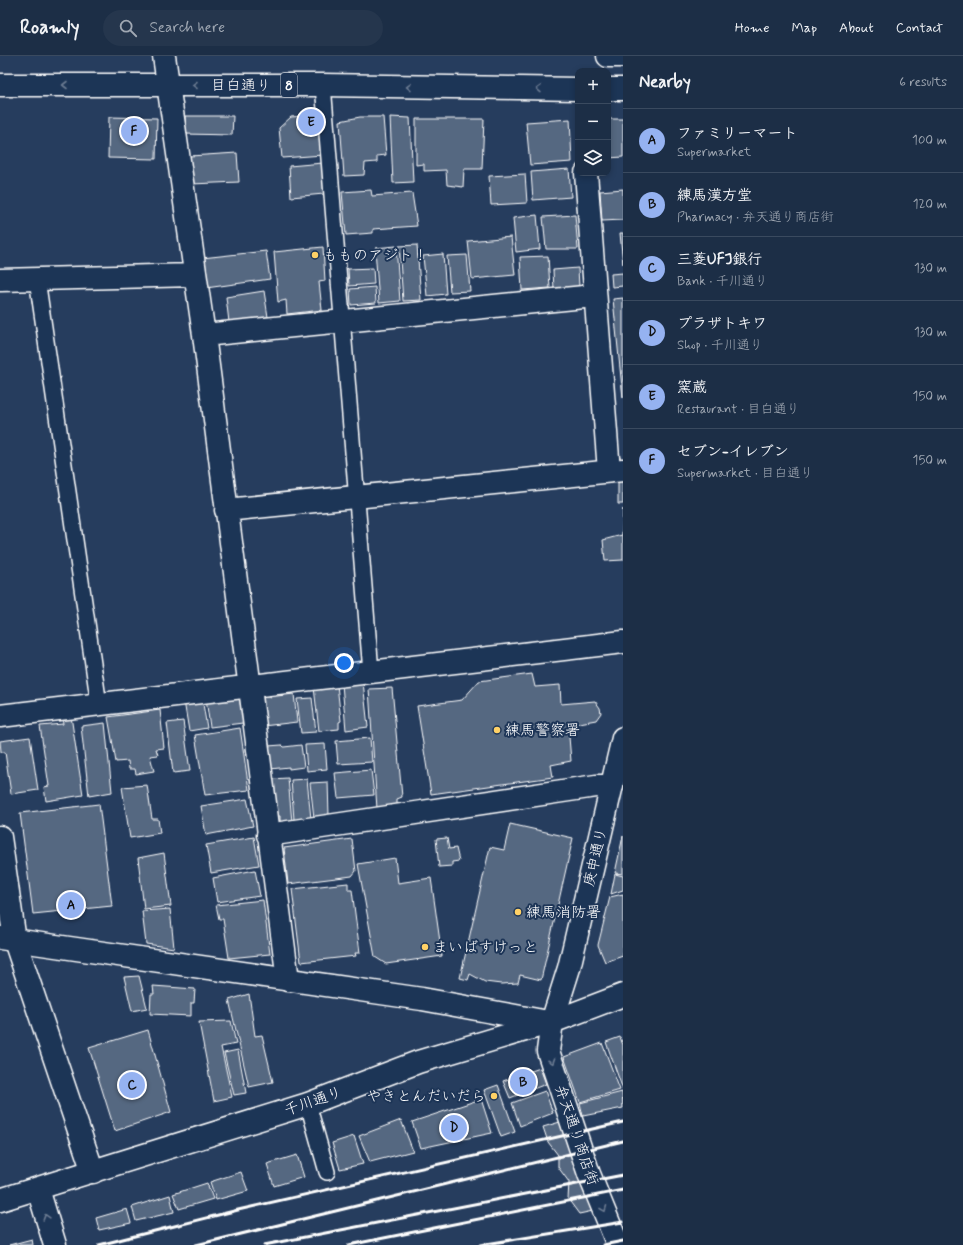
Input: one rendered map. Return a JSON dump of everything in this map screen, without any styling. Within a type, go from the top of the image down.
[{"type":"street","points":[[164,56],[194,275],[204,335],[288,980]]},
{"type":"street","points":[[608,56],[623,56]]},
{"type":"street","name":"目白通り","points":[[0,84],[323,85],[575,89]]},
{"type":"street","points":[[611,89],[623,89]]},
{"type":"street","points":[[226,510],[616,470],[594,296],[586,176]]},
{"type":"street","points":[[0,280],[194,275]]},
{"type":"street","points":[[204,335],[594,296]]},
{"type":"street","points":[[0,716],[623,642]]},
{"type":"street","name":"庚申通り","points":[[552,1022],[569,968],[617,786],[623,738]]},
{"type":"street","points":[[268,835],[596,786],[617,786]]},
{"type":"street","points":[[0,837],[7,940],[93,1172]]},
{"type":"street","points":[[7,940],[422,999],[552,1022]]},
{"type":"street","name":"千川通り","points":[[0,1200],[308,1104],[418,1062],[552,1022],[623,995]]},
{"type":"street","name":"弁天通り商店街","points":[[552,1022],[548,1052],[590,1174],[618,1245]]},
{"type":"street","points":[[38,1189],[55,1245]]},
{"type":"lane","points":[[323,85],[371,672]]},
{"type":"lane","points":[[37,279],[99,705]]},
{"type":"lane","points":[[308,1104],[328,1172]]},
{"type":"building","points":[[319,115],[323,155],[282,158],[279,128],[291,117]]},
{"type":"building","points":[[185,116],[233,116],[232,135],[185,134]]},
{"type":"building","points":[[109,117],[157,118],[156,159],[108,158]]},
{"type":"building","points":[[360,117],[383,117],[386,155],[377,156],[377,162],[365,163],[364,175],[344,176],[340,121]]},
{"type":"building","points":[[390,117],[410,118],[413,182],[393,183]]},
{"type":"building","points":[[416,119],[484,119],[482,169],[464,169],[463,187],[447,185],[446,170],[424,171],[424,164],[416,165]]},
{"type":"building","points":[[570,119],[572,162],[530,165],[526,122]]},
{"type":"building","points":[[611,119],[623,119],[623,157],[611,158]]},
{"type":"building","points":[[237,153],[239,182],[191,184],[190,156]]},
{"type":"building","points":[[323,163],[324,194],[291,197],[289,166]]},
{"type":"building","points":[[569,169],[571,197],[533,200],[531,172]]},
{"type":"building","points":[[525,174],[527,203],[491,205],[489,176]]},
{"type":"building","points":[[623,189],[623,220],[602,221],[600,191]]},
{"type":"building","points":[[371,190],[372,196],[412,193],[417,226],[373,229],[373,233],[346,235],[342,192]]},
{"type":"building","points":[[537,215],[540,249],[516,252],[513,218]]},
{"type":"building","points":[[575,215],[578,249],[546,249],[543,217]]},
{"type":"building","points":[[620,233],[623,233],[623,264]]},
{"type":"building","points":[[511,237],[515,275],[472,279],[468,241]]},
{"type":"building","points":[[417,245],[421,300],[403,301],[399,246]]},
{"type":"building","points":[[396,246],[400,301],[379,303],[375,248]]},
{"type":"building","points":[[323,247],[325,281],[319,282],[322,310],[287,314],[286,300],[278,302],[274,252]]},
{"type":"building","points":[[266,251],[270,279],[206,288],[202,258]]},
{"type":"building","points":[[443,254],[446,294],[427,296],[423,256]]},
{"type":"building","points":[[467,255],[470,291],[450,292],[447,256]]},
{"type":"building","points":[[548,256],[550,288],[522,290],[520,257]]},
{"type":"building","points":[[373,268],[374,284],[349,286],[348,269]]},
{"type":"building","points":[[578,268],[579,287],[554,290],[553,270]]},
{"type":"building","points":[[623,273],[623,286],[612,287],[611,274]]},
{"type":"building","points":[[375,287],[376,303],[351,305],[350,289]]},
{"type":"building","points":[[264,291],[268,317],[229,322],[226,297]]},
{"type":"building","points":[[623,298],[623,398],[613,299]]},
{"type":"building","points":[[623,480],[623,504],[618,504],[618,481]]},
{"type":"building","points":[[623,509],[623,560],[605,561],[603,540],[622,535]]},
{"type":"building","points":[[532,674],[535,687],[560,685],[561,704],[595,701],[600,708],[601,713],[596,720],[568,725],[571,761],[551,765],[553,777],[431,794],[417,706],[462,700],[479,681]]},
{"type":"building","points":[[363,682],[368,727],[346,730],[342,684]]},
{"type":"building","points":[[337,685],[341,721],[339,722],[339,729],[319,731],[314,687]]},
{"type":"building","points":[[392,688],[402,797],[397,799],[397,807],[377,809],[369,689]]},
{"type":"building","points":[[294,694],[297,722],[263,726],[260,698]]},
{"type":"building","points":[[239,695],[243,723],[210,727],[206,699]]},
{"type":"building","points":[[202,698],[207,728],[189,731],[184,701]]},
{"type":"building","points":[[312,698],[316,732],[301,733],[297,699]]},
{"type":"building","points":[[160,710],[164,748],[156,749],[158,755],[150,756],[154,771],[136,774],[135,769],[129,769],[128,761],[116,762],[108,717]]},
{"type":"building","points":[[71,716],[83,795],[46,801],[44,787],[49,786],[40,726],[63,724],[62,717]]},
{"type":"building","points":[[183,721],[190,771],[173,773],[167,723]]},
{"type":"building","points":[[105,723],[112,792],[89,796],[81,726]]},
{"type":"building","points":[[240,728],[249,790],[205,795],[195,735]]},
{"type":"building","points":[[30,737],[38,790],[11,794],[5,752],[1,752],[0,741]]},
{"type":"building","points":[[370,738],[372,762],[338,764],[336,741]]},
{"type":"building","points":[[325,744],[327,769],[307,771],[305,745]]},
{"type":"building","points":[[282,745],[284,747],[301,745],[304,767],[270,769],[268,746]]},
{"type":"building","points":[[371,770],[374,795],[338,798],[335,773]]},
{"type":"building","points":[[288,778],[292,822],[280,824],[280,816],[274,816],[271,779]]},
{"type":"building","points":[[307,779],[311,819],[294,820],[291,780]]},
{"type":"building","points":[[328,782],[329,816],[314,818],[310,783]]},
{"type":"building","points":[[147,785],[152,819],[158,819],[160,833],[130,838],[122,787]]},
{"type":"building","points":[[247,799],[253,826],[206,835],[201,806]]},
{"type":"building","points":[[99,804],[112,906],[33,914],[20,813]]},
{"type":"building","points":[[510,824],[573,838],[541,980],[520,975],[518,983],[501,984],[485,982],[470,974],[468,980],[460,978],[490,847],[504,850]]},
{"type":"building","points":[[623,836],[623,874],[615,873]]},
{"type":"building","points":[[254,837],[259,865],[211,873],[206,845]]},
{"type":"building","points":[[447,838],[449,849],[456,848],[459,861],[452,862],[452,866],[439,867],[436,839]]},
{"type":"building","points":[[352,839],[356,871],[352,876],[288,884],[284,848]]},
{"type":"building","points":[[164,853],[171,906],[144,909],[138,858]]},
{"type":"building","points":[[395,858],[398,883],[431,878],[442,956],[386,964],[375,957],[358,864]]},
{"type":"building","points":[[255,870],[260,896],[217,902],[213,878]]},
{"type":"building","points":[[615,874],[623,876],[623,890],[611,894]]},
{"type":"building","points":[[348,883],[348,890],[352,890],[360,953],[355,953],[356,956],[301,962],[292,889]]},
{"type":"building","points":[[623,894],[623,956],[605,962],[598,945],[610,897]]},
{"type":"building","points":[[263,900],[270,954],[229,958],[223,919],[219,919],[216,905]]},
{"type":"building","points":[[170,909],[174,948],[146,944],[142,911]]},
{"type":"building","points":[[139,976],[147,1008],[132,1011],[124,977]]},
{"type":"building","points":[[153,986],[195,989],[194,1003],[191,1003],[191,1016],[150,1014],[151,994],[154,994]]},
{"type":"building","points":[[249,994],[255,1036],[262,1035],[273,1082],[249,1087],[229,1000]]},
{"type":"building","points":[[231,1021],[236,1044],[221,1047],[232,1097],[214,1101],[199,1022]]},
{"type":"building","points":[[148,1030],[171,1112],[115,1131],[89,1048]]},
{"type":"building","points":[[620,1037],[623,1045],[623,1090],[606,1042]]},
{"type":"building","points":[[602,1043],[620,1090],[580,1102],[564,1057]]},
{"type":"building","points":[[238,1050],[246,1093],[234,1095],[224,1053]]},
{"type":"building","points":[[540,1068],[546,1084],[510,1098],[503,1081]]},
{"type":"building","points":[[498,1085],[515,1132],[501,1137],[484,1090]]},
{"type":"building","points":[[545,1091],[553,1113],[520,1126],[512,1103]]},
{"type":"building","points":[[622,1092],[623,1108],[583,1116],[580,1103]]},
{"type":"building","points":[[481,1099],[492,1133],[421,1148],[412,1122]]},
{"type":"building","points":[[401,1120],[413,1151],[370,1162],[359,1136]]},
{"type":"building","points":[[560,1122],[593,1211],[579,1214],[568,1199],[569,1182],[558,1167],[558,1155],[548,1142],[543,1127]]},
{"type":"building","points":[[354,1136],[363,1164],[340,1169],[332,1143]]},
{"type":"building","points":[[297,1155],[304,1177],[274,1186],[267,1164]]},
{"type":"building","points":[[241,1172],[248,1191],[216,1200],[210,1182]]},
{"type":"building","points":[[207,1183],[213,1199],[179,1209],[173,1194]]},
{"type":"building","points":[[170,1195],[174,1212],[136,1221],[132,1207]]},
{"type":"building","points":[[127,1209],[131,1223],[99,1230],[96,1218]]},
{"type":"building","points":[[32,1239],[33,1245],[9,1245]]},
{"type":"railway","points":[[99,1245],[238,1210],[623,1122]]},
{"type":"railway","points":[[196,1245],[623,1141]]},
{"type":"railway","points":[[264,1245],[623,1175]]},
{"type":"railway","points":[[349,1245],[623,1190]]},
{"type":"railway","points":[[480,1245],[623,1222]]},
{"type":"railway","points":[[603,1245],[623,1241]]},
{"type":"place","name":"窯蔵","points":[[311,122]]},
{"type":"place","name":"セブン-イレブン","points":[[134,131]]},
{"type":"place","name":"もものアジト！","points":[[315,255]]},
{"type":"place","name":"練馬警察署","points":[[497,730]]},
{"type":"place","name":"ファミリーマート","points":[[71,905]]},
{"type":"place","name":"練馬消防署","points":[[518,912]]},
{"type":"place","name":"まいばすけっと","points":[[425,947]]},
{"type":"place","name":"練馬漢方堂","points":[[523,1082]]},
{"type":"place","name":"三菱UFJ銀行","points":[[132,1085]]},
{"type":"place","name":"やきとんだいだら","points":[[494,1096]]},
{"type":"place","name":"プラザトキワ","points":[[454,1128]]}]
